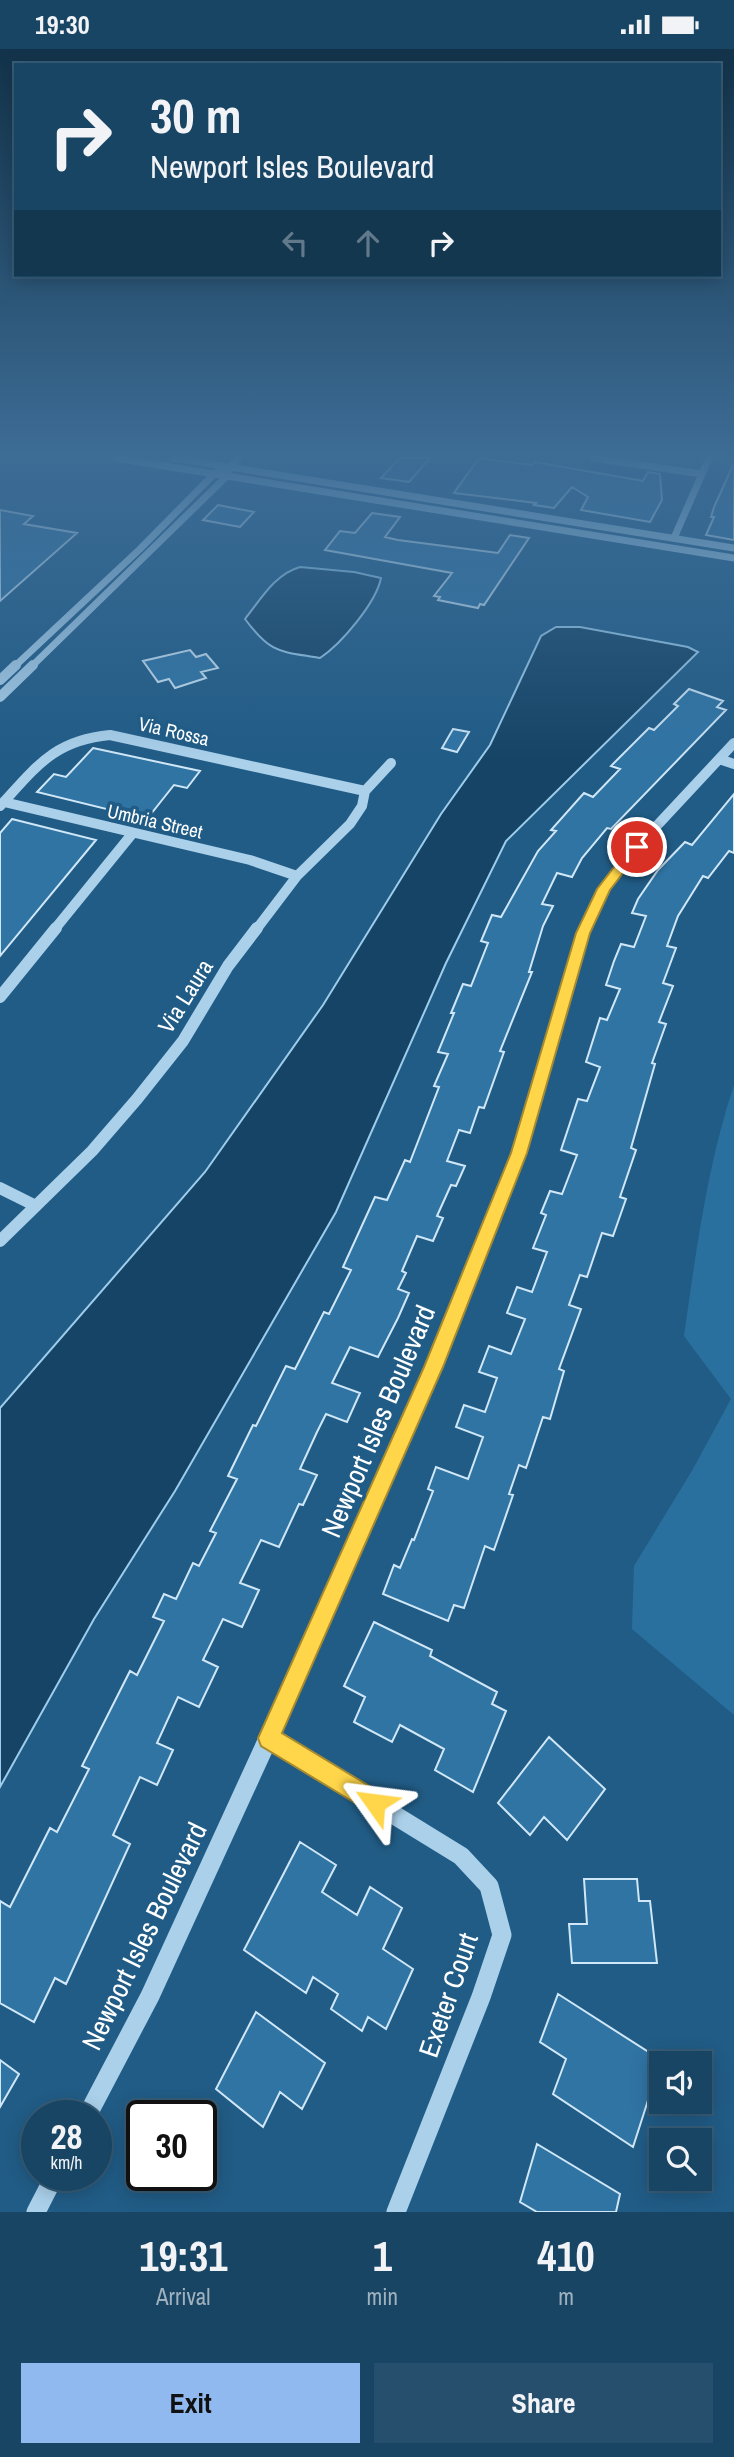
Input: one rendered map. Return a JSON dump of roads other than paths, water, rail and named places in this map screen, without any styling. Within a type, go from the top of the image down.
[{"type":"street","points":[[0,680],[129,559]]},
{"type":"street","points":[[0,697],[139,559]]},
{"type":"street","name":"Via Rossa","points":[[2,804],[53,750],[67,741],[87,735],[110,735],[365,792]]},
{"type":"street","name":"Newport Isles Boulevard","points":[[95,2100],[150,1996],[269,1738],[434,1367],[519,1153],[583,933],[604,889],[637,847],[727,762],[734,743]]},
{"type":"street","name":"Via Laura","points":[[0,1241],[92,1151],[175,1051],[228,967],[297,876],[350,824],[362,806],[365,792],[391,763]]},
{"type":"street","name":"Umbria Street","points":[[2,804],[250,860],[297,876]]},
{"type":"street","points":[[0,997],[132,834]]},
{"type":"street","points":[[0,1188],[36,1206]]},
{"type":"street","name":"Exeter Court","points":[[269,1738],[461,1856],[489,1887],[502,1935],[481,1997],[396,2212]]},
{"type":"street","points":[[36,2212],[47,2191]]}]
